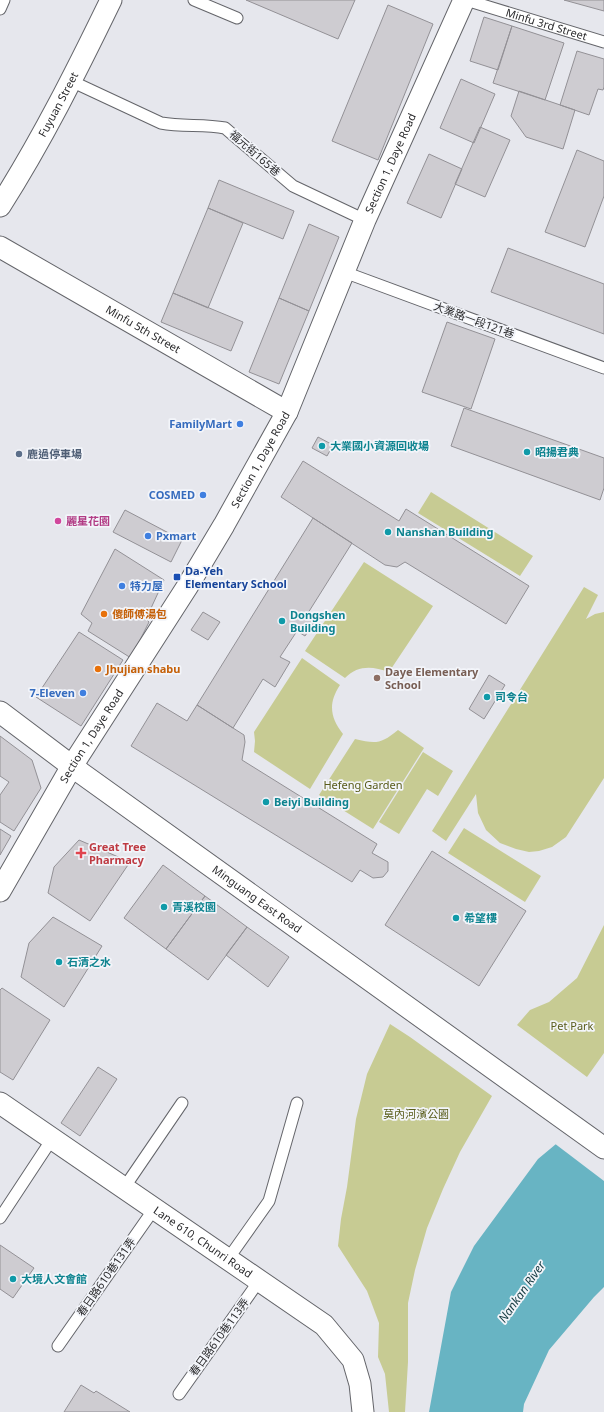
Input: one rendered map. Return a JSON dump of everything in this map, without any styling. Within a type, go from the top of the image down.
[{"type":"street","name":"Fuyuan Street","points":[[0,206],[15,183],[71,81],[111,0]]},
{"type":"street","name":"Section 1, Daye Road","points":[[0,891],[72,766],[187,587],[224,525],[287,412],[365,220],[465,0]]},
{"type":"street","name":"Minfu 5th Street","points":[[0,247],[287,412]]},
{"type":"street","name":"Minguang East Road","points":[[0,712],[72,766],[604,1148]]},
{"type":"street","name":"Lane 610, Chunri Road","points":[[0,1103],[324,1326],[353,1360],[360,1384],[363,1412]]},
{"type":"lane","points":[[0,9],[4,0]]},
{"type":"lane","points":[[194,0],[237,18]]},
{"type":"lane","name":"Minfu 3rd Street","points":[[465,0],[604,42]]},
{"type":"lane","name":"福元街165巷","points":[[71,81],[161,123],[170,125],[215,126],[225,128],[293,186],[365,220]]},
{"type":"lane","name":"大業路一段121巷","points":[[344,272],[604,368]]},
{"type":"lane","points":[[124,1188],[182,1103]]},
{"type":"lane","points":[[228,1260],[269,1201],[297,1104]]},
{"type":"lane","points":[[0,1218],[52,1139]]},
{"type":"lane","name":"春日路610巷131弄","points":[[58,1346],[154,1209]]},
{"type":"lane","name":"春日路610巷113弄","points":[[179,1394],[259,1281]]},
{"type":"green space","points":[[431,492],[533,556],[520,576],[418,513]]},
{"type":"green space","points":[[364,562],[433,606],[389,672],[366,668],[355,671],[345,678],[305,651]]},
{"type":"green space","points":[[584,587],[598,595],[586,619],[595,614],[604,612],[604,778],[566,837],[552,847],[529,852],[500,843],[486,830],[478,813],[476,794],[446,841],[432,831]]},
{"type":"green space","points":[[302,658],[340,685],[332,704],[332,710],[335,722],[343,734],[310,789],[254,752],[254,732]]},
{"type":"green space","name":"Hefeng Garden","points":[[398,730],[424,748],[373,829],[319,795],[355,739],[368,742],[378,742],[387,738]]},
{"type":"green space","points":[[423,752],[453,771],[438,796],[427,789],[399,834],[379,822]]},
{"type":"green space","points":[[464,828],[541,876],[525,902],[448,853]]},
{"type":"green space","name":"Pet Park","points":[[604,925],[604,1053],[587,1077],[517,1025],[530,1010],[549,1002],[577,978]]},
{"type":"green space","name":"莫內河濱公園","points":[[390,1024],[492,1096],[460,1152],[443,1189],[427,1228],[415,1270],[408,1303],[408,1362],[405,1412],[389,1412],[385,1374],[378,1357],[379,1323],[367,1291],[338,1246],[356,1119],[367,1074]]},
{"type":"water","name":"Nankan River","points":[[604,1104],[604,1287],[549,1350],[524,1404],[523,1412],[429,1412],[451,1292],[474,1246],[538,1159]]},
{"type":"pier","points":[[602,1103],[604,1104],[604,1181],[554,1143]]},
{"type":"building","points":[[246,0],[355,0],[338,39]]},
{"type":"building","points":[[564,0],[604,0],[604,11]]},
{"type":"building","points":[[388,5],[433,24],[378,160],[332,141]]},
{"type":"building","points":[[484,17],[512,26],[498,70],[470,61]]},
{"type":"building","points":[[512,26],[564,43],[545,100],[493,83]]},
{"type":"building","points":[[577,51],[604,59],[604,87],[603,90],[598,89],[589,115],[560,105]]},
{"type":"building","points":[[461,79],[495,94],[474,143],[440,128]]},
{"type":"building","points":[[519,91],[575,110],[563,149],[526,137],[511,116]]},
{"type":"building","points":[[480,127],[510,140],[485,197],[455,184]]},
{"type":"building","points":[[577,150],[604,161],[604,196],[585,247],[545,232]]},
{"type":"building","points":[[429,154],[462,169],[441,218],[407,203]]},
{"type":"building","points":[[219,180],[294,211],[283,239],[208,208]]},
{"type":"building","points":[[208,208],[243,223],[208,308],[173,293]]},
{"type":"building","points":[[309,224],[339,237],[309,311],[279,298]]},
{"type":"building","points":[[508,248],[604,284],[604,334],[491,292]]},
{"type":"building","points":[[173,293],[243,322],[231,351],[161,322]]},
{"type":"building","points":[[279,298],[309,311],[279,384],[249,372]]},
{"type":"building","points":[[447,322],[495,339],[471,409],[422,392]]},
{"type":"building","name":"昭揚君典","points":[[464,408],[604,458],[604,488],[600,500],[451,446]]},
{"type":"building","name":"大業國小資源回收場","points":[[318,437],[333,445],[327,456],[312,448]]},
{"type":"building","name":"Nanshan Building","points":[[303,461],[399,521],[406,509],[529,586],[506,624],[405,562],[397,567],[385,565],[281,497]]},
{"type":"building","name":"Pxmart","points":[[125,510],[182,540],[171,562],[113,532]]},
{"type":"building","name":"Dongshen Building","points":[[313,518],[352,543],[308,613],[317,618],[305,636],[297,631],[280,657],[290,662],[275,687],[263,679],[233,728],[197,705]]},
{"type":"building","points":[[115,549],[164,580],[146,619],[149,622],[131,658],[88,631],[92,623],[81,614]]},
{"type":"building","points":[[203,612],[220,622],[208,640],[191,630]]},
{"type":"building","points":[[79,632],[123,660],[81,726],[36,697]]},
{"type":"building","name":"司令台","points":[[489,675],[505,685],[484,719],[469,709]]},
{"type":"building","name":"Beiyi Building","points":[[157,703],[187,721],[197,705],[244,735],[245,742],[242,760],[377,844],[372,853],[388,862],[388,871],[383,877],[373,878],[360,870],[352,882],[131,746]]},
{"type":"building","points":[[0,736],[32,760],[41,788],[14,831],[0,822],[0,795],[9,782],[0,776]]},
{"type":"building","points":[[0,829],[11,836],[0,855]]},
{"type":"building","points":[[79,840],[130,862],[90,921],[48,893],[54,867]]},
{"type":"building","name":"希望樓","points":[[432,851],[526,911],[479,986],[385,925]]},
{"type":"building","name":"青溪校園","points":[[163,865],[205,896],[166,949],[124,918]]},
{"type":"building","name":"青溪校園","points":[[205,896],[247,927],[208,980],[166,949]]},
{"type":"building","name":"石清之水","points":[[53,917],[102,946],[64,1007],[21,977],[29,943]]},
{"type":"building","name":"青溪校園","points":[[247,927],[289,957],[268,987],[226,955]]},
{"type":"building","points":[[2,988],[50,1020],[13,1080],[0,1072],[0,990]]},
{"type":"building","points":[[98,1067],[117,1079],[80,1136],[61,1123]]},
{"type":"building","name":"大境人文會館","points":[[0,1245],[34,1268],[13,1298],[0,1289]]},
{"type":"building","points":[[81,1385],[94,1393],[96,1391],[130,1412],[64,1412]]},
{"type":"place","name":"FamilyMart","points":[[240,424]]},
{"type":"place","name":"大業國小資源回收場","points":[[322,446]]},
{"type":"place","name":"昭揚君典","points":[[527,452]]},
{"type":"place","name":"鹿過停車場","points":[[19,454]]},
{"type":"place","name":"COSMED","points":[[203,495]]},
{"type":"place","name":"麗星花園","points":[[58,521]]},
{"type":"place","name":"Nanshan Building","points":[[388,532]]},
{"type":"place","name":"Pxmart","points":[[148,536]]},
{"type":"place","name":"Da-Yeh Elementary School","points":[[177,577]]},
{"type":"place","name":"特力屋","points":[[122,586]]},
{"type":"place","name":"傻師傅湯包","points":[[104,614]]},
{"type":"place","name":"Dongshen Building","points":[[282,621]]},
{"type":"place","name":"Jhujian shabu","points":[[98,669]]},
{"type":"place","name":"Daye Elementary School","points":[[377,678]]},
{"type":"place","name":"7-Eleven","points":[[83,693]]},
{"type":"place","name":"司令台","points":[[487,697]]},
{"type":"place","name":"Beiyi Building","points":[[266,802]]},
{"type":"place","name":"Great Tree Pharmacy","points":[[81,853]]},
{"type":"place","name":"青溪校園","points":[[164,907]]},
{"type":"place","name":"希望樓","points":[[456,918]]},
{"type":"place","name":"石清之水","points":[[59,962]]},
{"type":"place","name":"大境人文會館","points":[[13,1279]]}]
